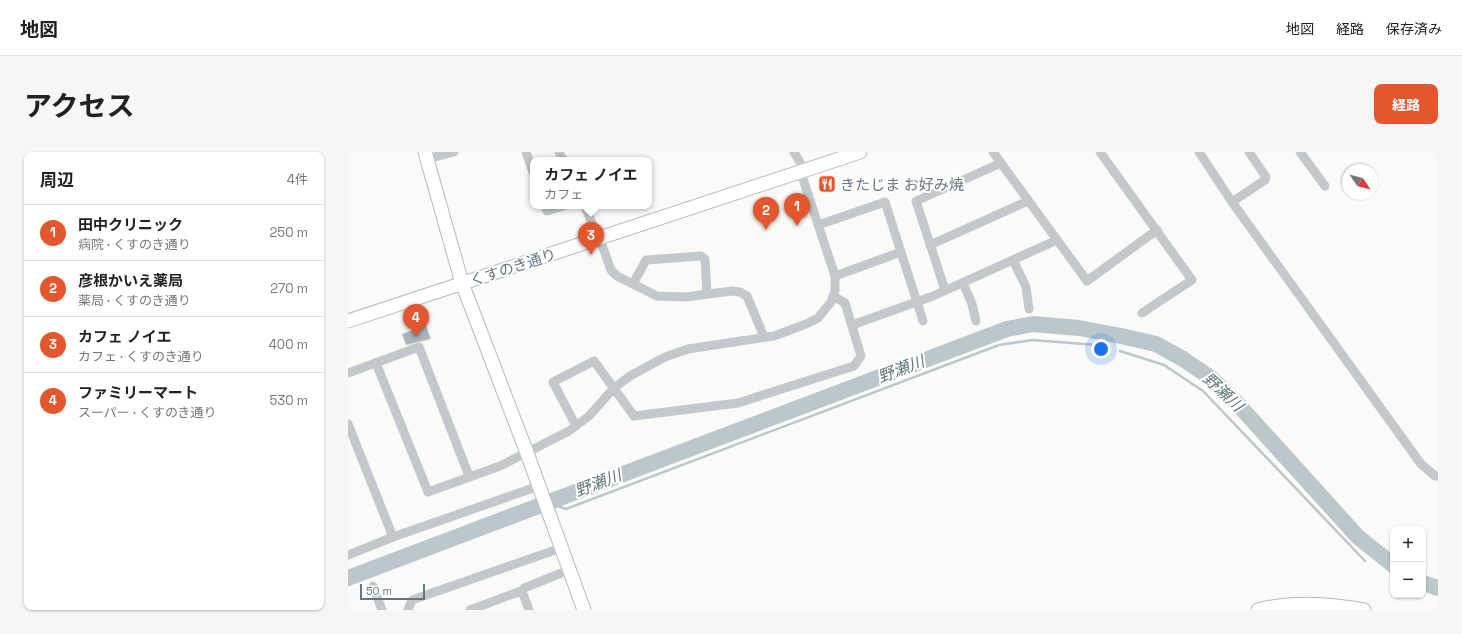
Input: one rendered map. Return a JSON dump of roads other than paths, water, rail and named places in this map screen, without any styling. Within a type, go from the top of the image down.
[{"type":"street","points":[[454,152],[426,156],[462,283],[554,525],[584,610]]},
{"type":"street","points":[[526,152],[530,163]]},
{"type":"street","points":[[376,363],[428,492],[500,466],[576,426],[589,416],[614,388],[630,376],[665,357],[688,349],[774,336],[818,318],[831,302],[835,276],[803,179],[801,164],[794,152]]},
{"type":"street","points":[[993,152],[1087,281],[1157,230]]},
{"type":"street","points":[[1100,152],[1192,280],[1142,313]]},
{"type":"street","points":[[1199,152],[1232,202],[1421,464],[1435,476],[1438,476]]},
{"type":"street","points":[[1232,202],[1265,180],[1266,176],[1249,152]]},
{"type":"street","points":[[1300,152],[1325,186]]},
{"type":"street","name":"くすのき通り","points":[[348,320],[802,172],[855,153]]},
{"type":"street","points":[[945,290],[916,201],[1001,163]]},
{"type":"street","points":[[930,245],[1028,201]]},
{"type":"street","points":[[818,225],[886,202],[924,321]]},
{"type":"street","points":[[586,209],[611,270],[617,276],[657,296],[685,297],[732,291],[740,292],[747,296],[764,337]]},
{"type":"street","points":[[852,326],[945,290],[1057,240]]},
{"type":"street","points":[[835,276],[901,252]]},
{"type":"street","points":[[632,284],[646,260],[701,256],[705,259],[708,294]]},
{"type":"street","points":[[1013,260],[1026,287],[1029,309]]},
{"type":"street","points":[[962,282],[972,304],[976,321]]},
{"type":"street","points":[[576,426],[553,382],[594,361],[634,416],[738,403],[854,366],[861,356],[852,326],[845,303],[833,296]]},
{"type":"street","points":[[348,373],[419,347],[469,476]]},
{"type":"street","points":[[348,424],[393,537]]},
{"type":"street","points":[[348,555],[393,537],[540,489]]},
{"type":"street","points":[[408,610],[412,600],[561,548]]},
{"type":"street","points":[[520,593],[524,588],[569,570]]},
{"type":"street","points":[[373,586],[382,610]]},
{"type":"street","points":[[470,610],[518,592],[523,594],[529,610]]},
{"type":"street","points":[[1258,610],[1324,604],[1364,610]]},
{"type":"waterway","name":"野瀬川","points":[[348,578],[1007,329],[1033,324],[1079,328],[1156,344],[1183,359],[1211,378],[1234,400],[1358,537],[1390,563]]},
{"type":"waterway","points":[[549,503],[566,509],[999,345],[1032,340],[1097,345]]},
{"type":"waterway","points":[[1120,351],[1164,365],[1203,391],[1365,561]]},
{"type":"waterway","name":"野瀬川","points":[[1426,584],[1438,588]]},
{"type":"place","name":"きたじま お好み焼","points":[[827,184]]},
{"type":"place","name":"田中クリニック","points":[[797,226]]},
{"type":"place","name":"彦根かいえ薬局","points":[[766,230]]},
{"type":"place","name":"カフェ ノイエ","points":[[591,255]]},
{"type":"place","name":"ファミリーマート","points":[[416,337]]}]
